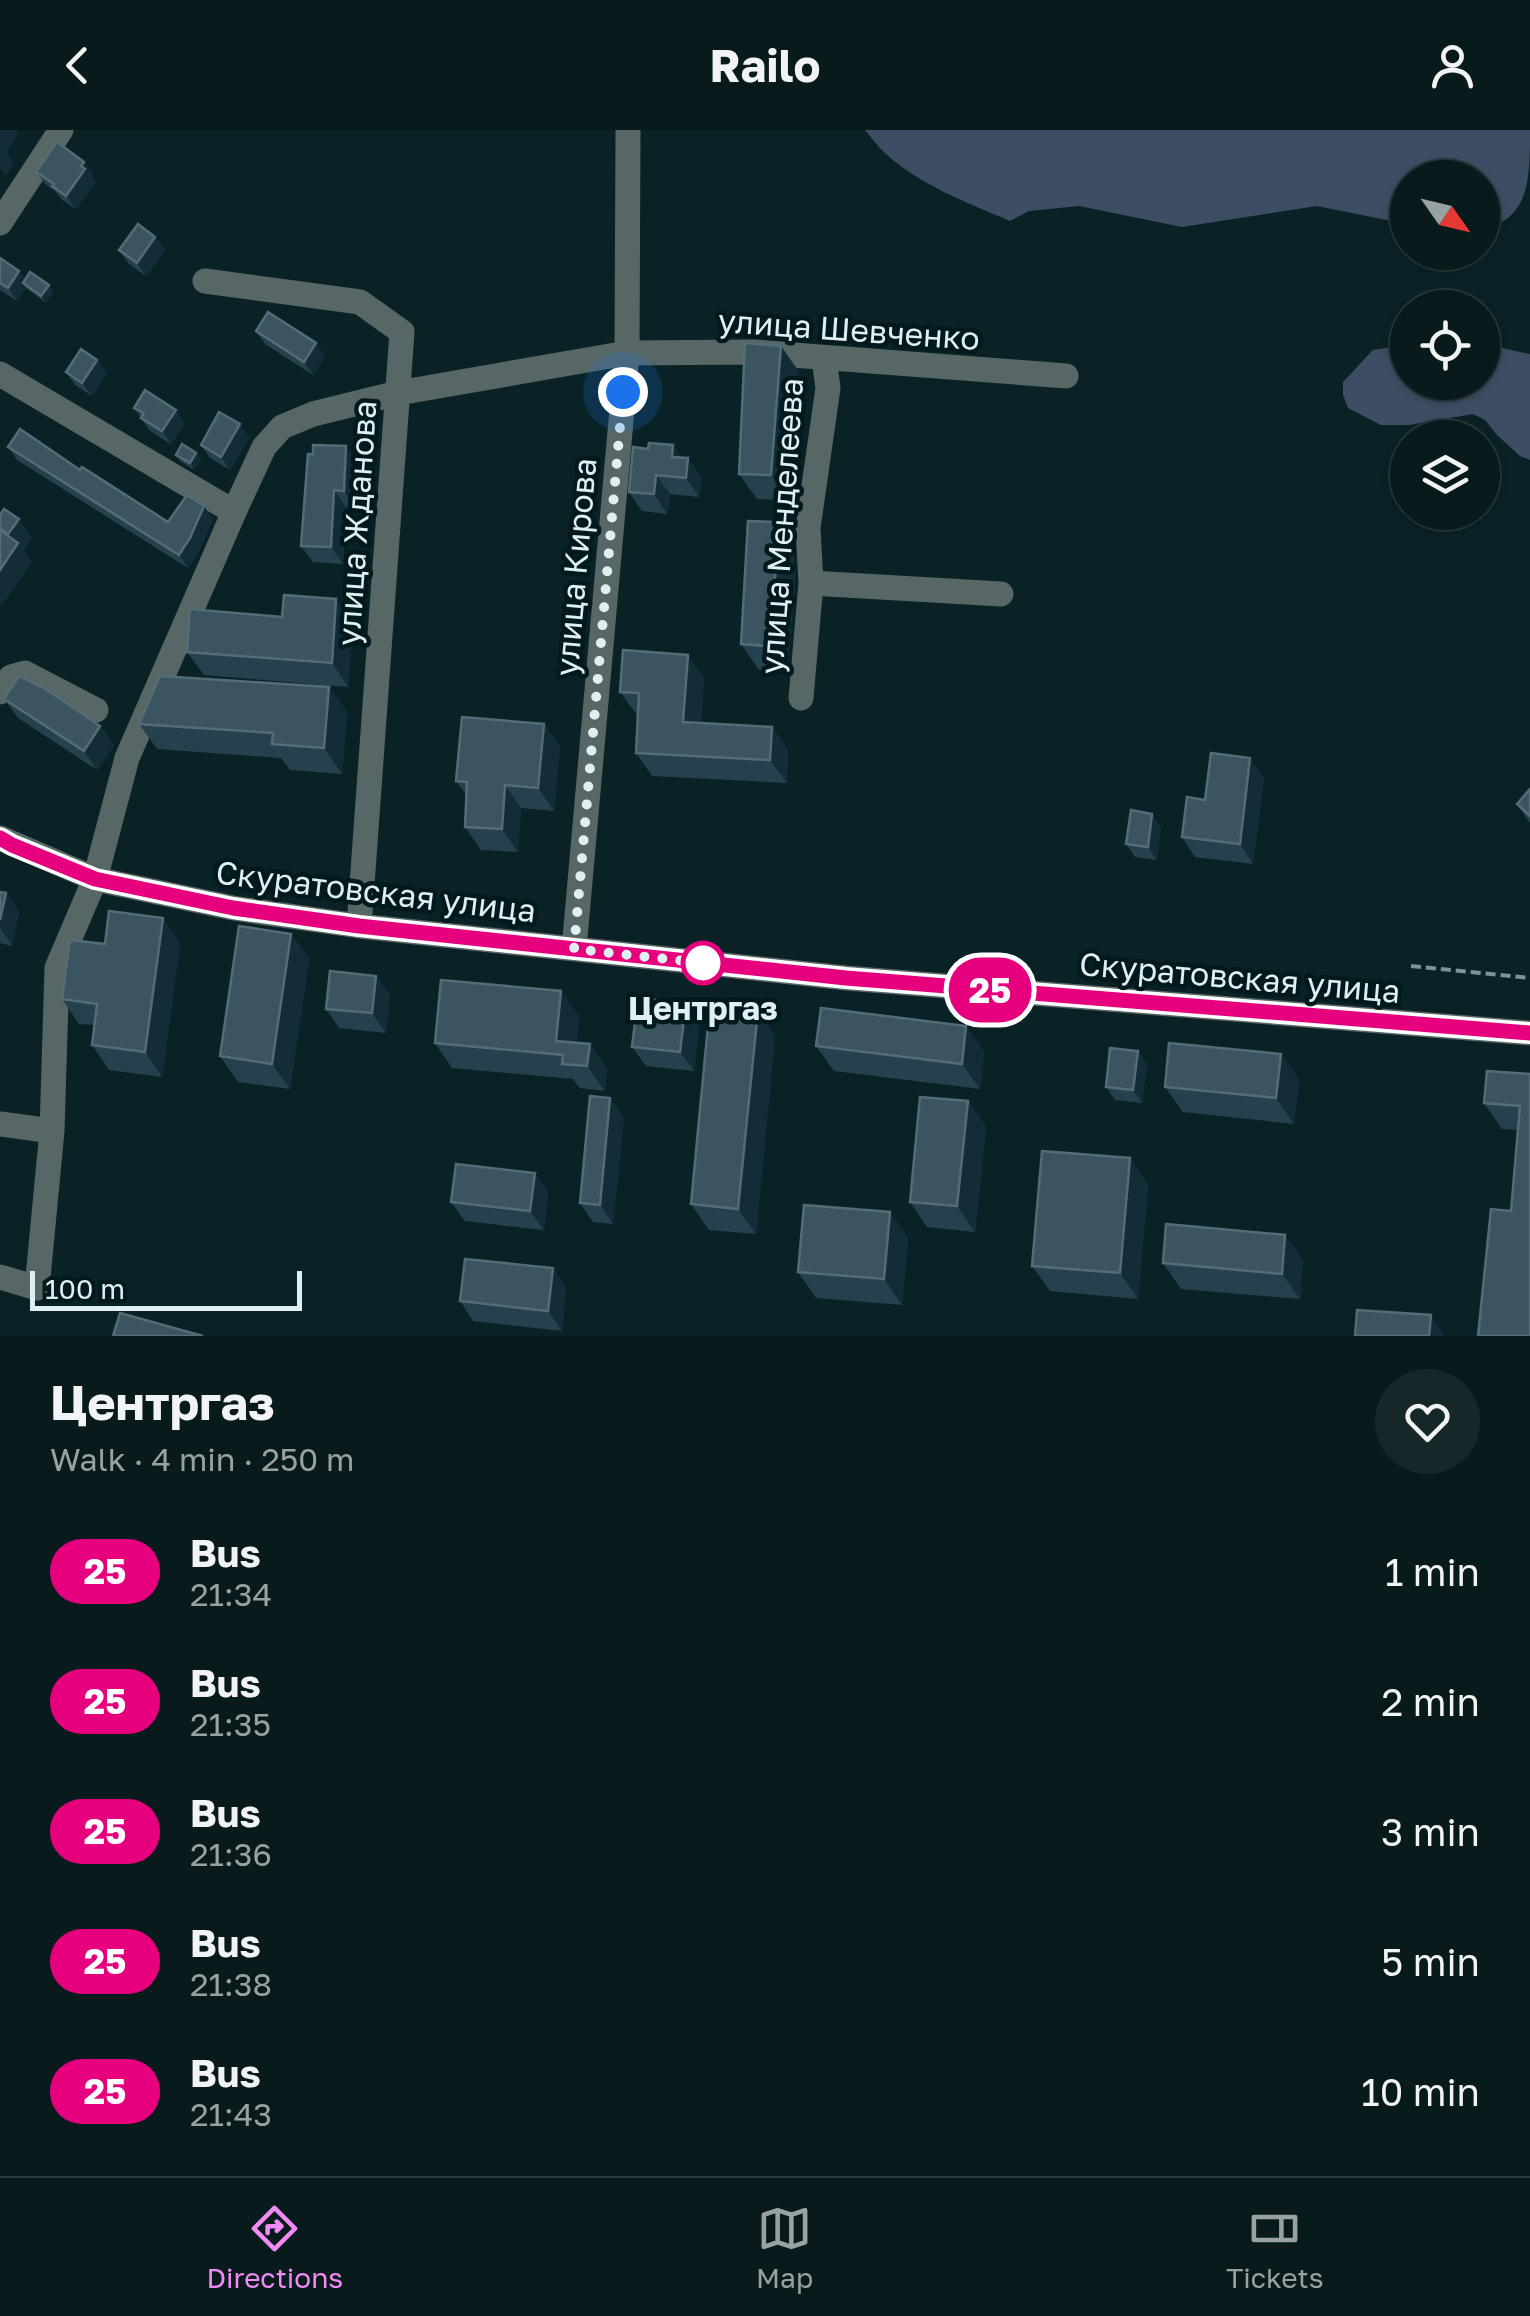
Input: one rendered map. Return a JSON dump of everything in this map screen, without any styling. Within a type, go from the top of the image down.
[{"type":"street","points":[[0,224],[61,130]]},
{"type":"street","name":"улица Кирова","points":[[574,949],[626,353],[628,130]]},
{"type":"street","name":"улица Жданова","points":[[205,282],[360,302],[402,332],[359,926]]},
{"type":"street","name":"улица Шевченко","points":[[0,1277],[37,1288],[52,1131],[57,968],[95,879],[127,758],[264,447],[282,427],[313,414],[398,393],[626,353],[754,352],[1066,376]]},
{"type":"street","name":"улица Менделеева","points":[[801,698],[811,582],[808,528],[828,388],[824,359]]},
{"type":"street","points":[[0,374],[234,512]]},
{"type":"street","points":[[811,582],[1001,594]]},
{"type":"street","points":[[0,692],[11,677],[25,673],[96,710]]},
{"type":"street","name":"Скуратовская улица","points":[[0,838],[95,879],[233,908],[359,926],[863,979],[1530,1034]]},
{"type":"street","points":[[0,1124],[52,1131]]},
{"type":"path","points":[[1411,966],[1530,978]]},
{"type":"water","points":[[865,130],[1530,130],[1524,194],[1519,206],[1500,223],[1500,160],[1390,160],[1390,221],[1317,206],[1182,227],[1079,206],[1029,211],[1010,221],[945,192],[886,154]]},
{"type":"water","points":[[1390,348],[1390,400],[1500,400],[1500,348],[1530,354],[1530,460],[1500,438],[1500,420],[1485,420],[1473,414],[1438,420],[1390,420],[1390,425],[1381,425],[1348,408],[1343,382],[1373,350]]},
{"type":"building","points":[[57,142],[84,162],[81,166],[85,169],[66,196],[36,172]]},
{"type":"building","points":[[138,224],[155,237],[137,263],[119,250]]},
{"type":"building","points":[[0,258],[19,271],[8,288],[0,283]]},
{"type":"building","points":[[30,272],[49,285],[41,296],[23,283]]},
{"type":"building","points":[[268,312],[316,343],[304,362],[256,331]]},
{"type":"building","points":[[745,343],[781,346],[771,475],[739,474]]},
{"type":"building","points":[[81,349],[97,360],[82,383],[66,372]]},
{"type":"building","points":[[145,390],[176,410],[162,431],[141,418],[144,413],[134,408]]},
{"type":"building","points":[[219,412],[240,424],[221,457],[201,445]]},
{"type":"building","points":[[20,429],[168,522],[187,495],[204,506],[179,555],[8,447]]},
{"type":"building","points":[[649,443],[673,445],[672,457],[688,458],[686,478],[656,475],[654,494],[629,492],[633,447],[648,449]]},
{"type":"building","points":[[182,444],[196,453],[190,463],[176,455]]},
{"type":"building","points":[[313,445],[346,446],[344,491],[334,490],[331,547],[301,546],[308,454],[313,454]]},
{"type":"building","points":[[4,509],[19,519],[8,534],[0,528]]},
{"type":"building","points":[[748,521],[775,522],[777,557],[769,646],[741,644]]},
{"type":"building","points":[[0,530],[18,543],[0,570]]},
{"type":"building","points":[[284,595],[336,599],[332,663],[187,652],[190,609],[282,617]]},
{"type":"building","points":[[623,650],[688,655],[683,722],[772,727],[770,760],[636,753],[639,693],[620,692]]},
{"type":"building","points":[[19,676],[100,726],[84,751],[4,699]]},
{"type":"building","points":[[160,676],[329,687],[324,748],[272,744],[273,733],[139,724]]},
{"type":"building","points":[[462,717],[544,724],[538,788],[505,785],[502,829],[465,827],[467,782],[456,781]]},
{"type":"building","points":[[1211,753],[1250,758],[1240,844],[1182,837],[1187,797],[1205,800]]},
{"type":"building","points":[[1530,789],[1530,816],[1517,804]]},
{"type":"building","points":[[1131,810],[1152,814],[1148,847],[1126,844]]},
{"type":"building","points":[[0,892],[6,893],[0,920]]},
{"type":"building","points":[[109,911],[163,918],[145,1052],[92,1045],[97,1004],[62,999],[70,940],[105,944]]},
{"type":"building","points":[[239,926],[291,934],[272,1064],[220,1056]]},
{"type":"building","points":[[330,971],[376,976],[372,1013],[326,1009]]},
{"type":"building","points":[[441,980],[561,991],[556,1041],[590,1044],[587,1066],[562,1064],[563,1055],[435,1043]]},
{"type":"building","points":[[638,998],[686,1003],[680,1052],[632,1047]]},
{"type":"building","points":[[710,1005],[758,1010],[738,1209],[691,1204]]},
{"type":"building","points":[[821,1008],[966,1026],[962,1064],[816,1046]]},
{"type":"building","points":[[1169,1043],[1281,1054],[1276,1098],[1165,1087]]},
{"type":"building","points":[[1110,1048],[1138,1051],[1133,1090],[1106,1087]]},
{"type":"building","points":[[1487,1071],[1530,1074],[1530,1336],[1478,1336],[1491,1209],[1511,1211],[1520,1106],[1484,1103]]},
{"type":"building","points":[[590,1096],[610,1098],[600,1205],[580,1203]]},
{"type":"building","points":[[920,1097],[968,1101],[957,1206],[910,1202]]},
{"type":"building","points":[[1042,1151],[1130,1158],[1120,1273],[1032,1266]]},
{"type":"building","points":[[456,1164],[535,1173],[530,1211],[451,1202]]},
{"type":"building","points":[[804,1205],[890,1212],[884,1279],[798,1272]]},
{"type":"building","points":[[1166,1224],[1285,1235],[1282,1274],[1163,1263]]},
{"type":"building","points":[[465,1259],[553,1268],[548,1311],[460,1301]]},
{"type":"building","points":[[1357,1310],[1431,1315],[1429,1336],[1355,1336]]},
{"type":"building","points":[[120,1313],[203,1336],[113,1336]]},
{"type":"bus line","name":"25","points":[[0,838],[95,879],[233,908],[359,926],[846,978],[1530,1033]]},
{"type":"place","name":"Центргаз","points":[[703,963]]},
{"type":"route","points":[[623,392],[574,949],[703,963]]}]
